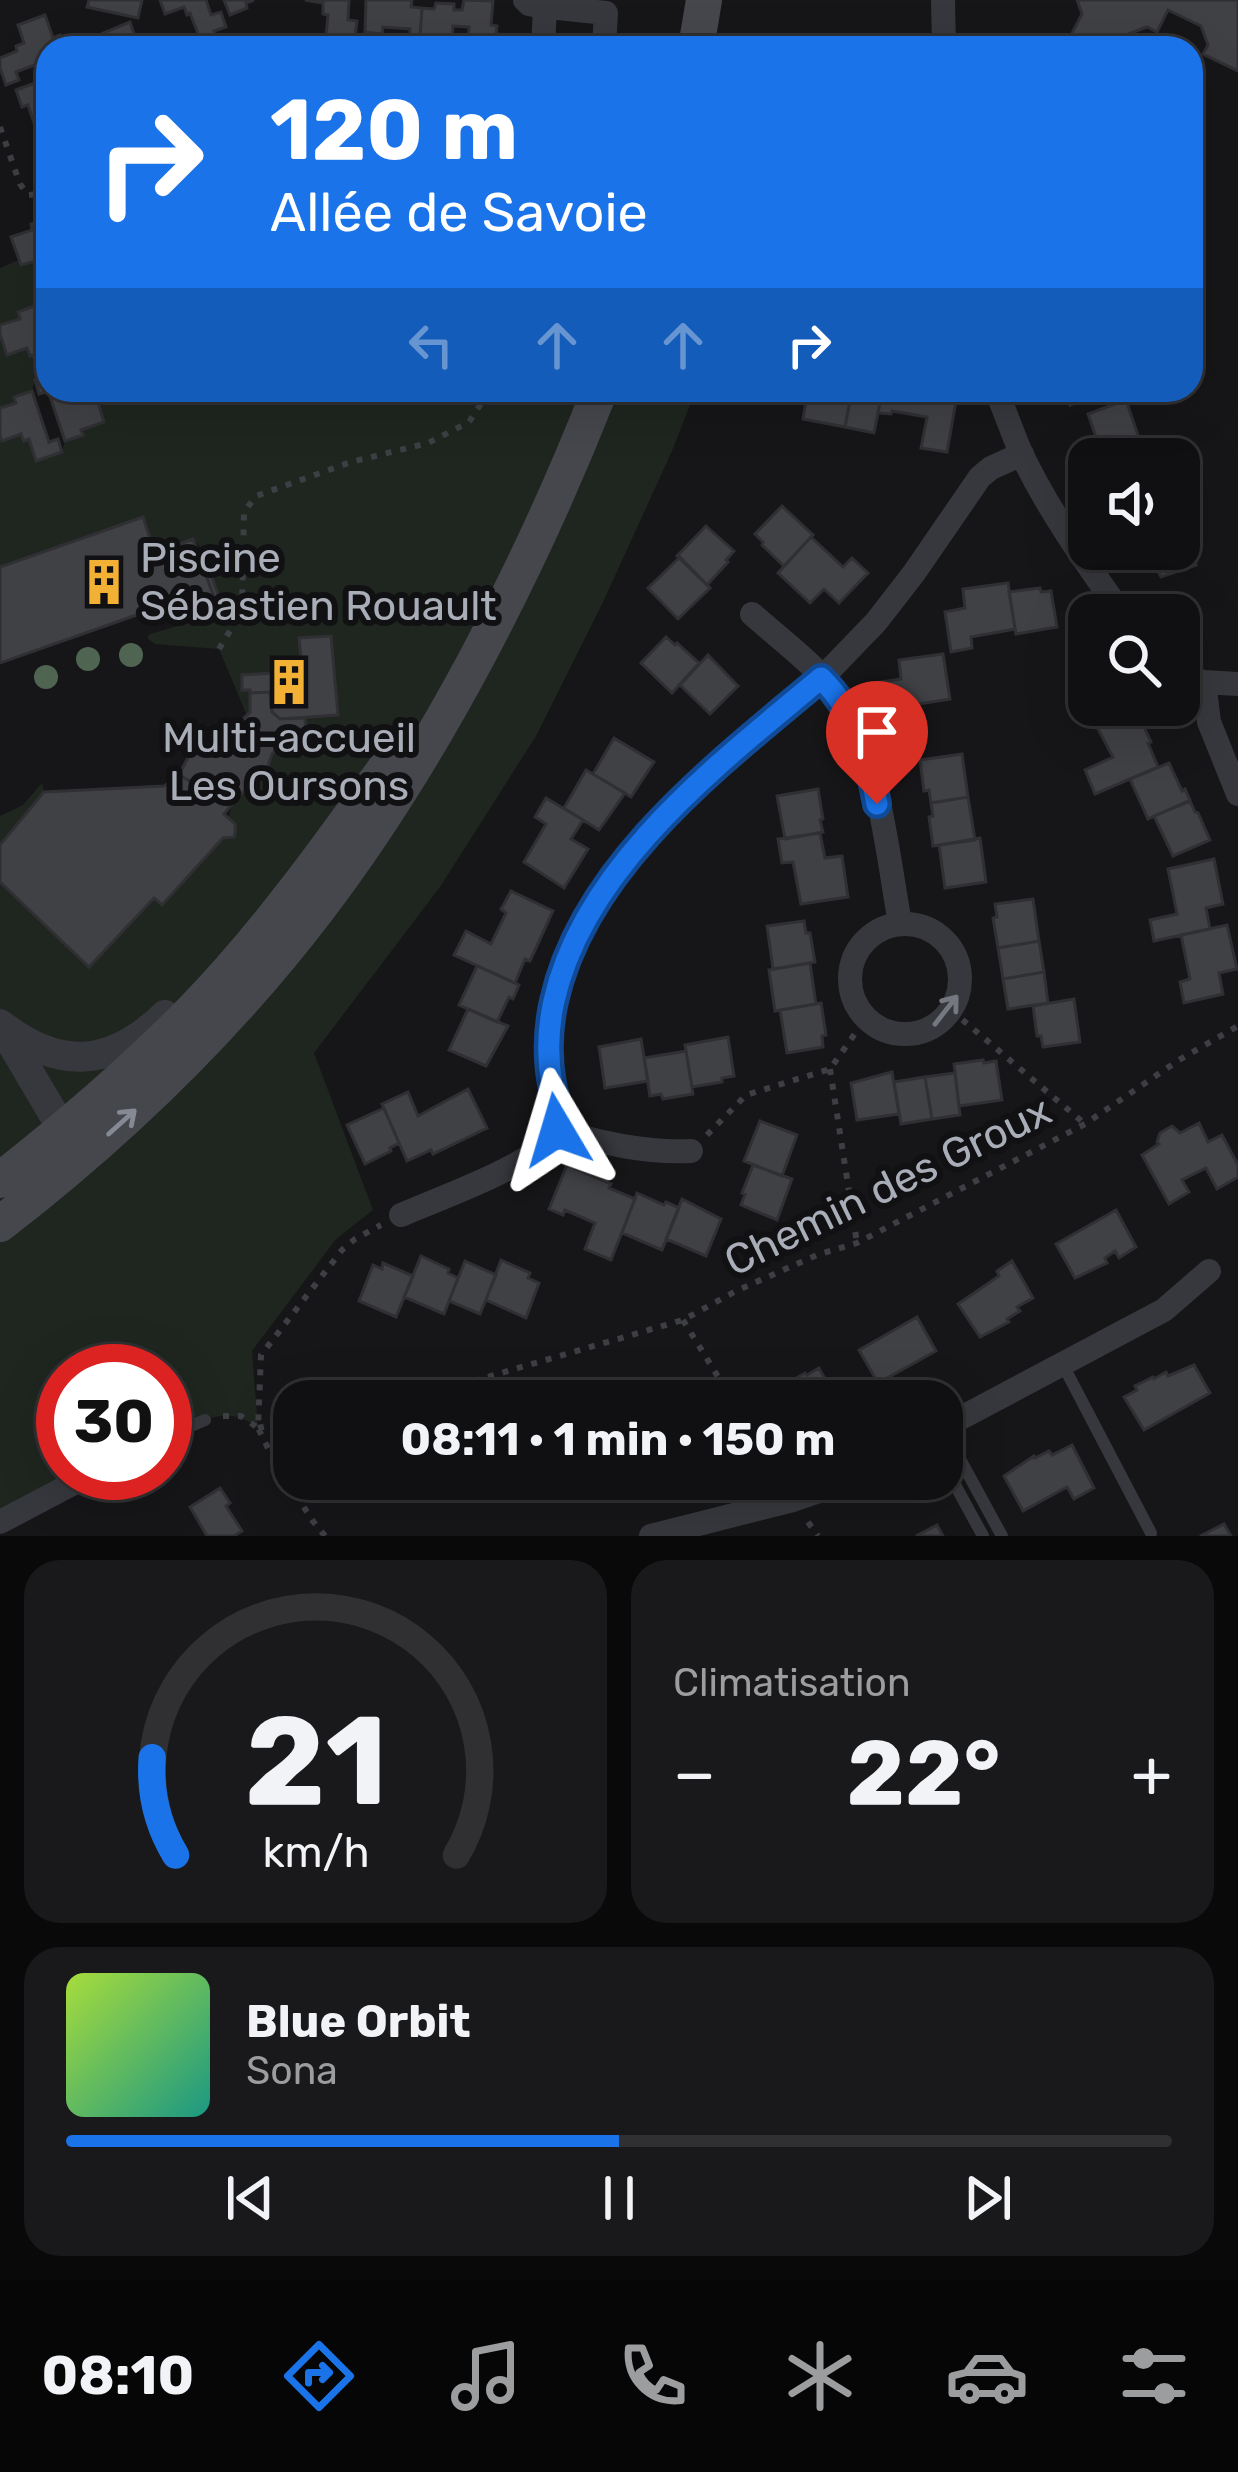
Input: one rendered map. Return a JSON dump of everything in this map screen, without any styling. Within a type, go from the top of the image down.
[{"type":"main road","points":[[698,36],[704,0]]},
{"type":"main road","points":[[0,1224],[97,1145],[182,1065],[318,910],[450,708],[525,559],[595,402]]},
{"type":"main road","points":[[0,1180],[134,1068],[240,958],[332,843],[525,559]]},
{"type":"street","points":[[943,0],[944,36]]},
{"type":"street","points":[[541,36],[535,3],[606,13],[605,36]]},
{"type":"street","points":[[1002,402],[1022,454],[1108,594]]},
{"type":"street","points":[[401,1215],[533,1155],[553,1138],[558,1111],[548,1052],[553,1006],[576,938],[608,887],[657,825],[721,762],[821,678],[876,622],[980,477],[1022,454]]},
{"type":"street","points":[[752,614],[838,695],[862,740],[900,923]]},
{"type":"street","points":[[1200,680],[1238,684]]},
{"type":"street","points":[[1200,699],[1238,794]]},
{"type":"street","points":[[0,1024],[20,1040],[71,1057],[103,1054],[140,1038],[266,908],[402,744]]},
{"type":"street","points":[[900,923],[935,931],[957,959],[961,976],[951,1010],[920,1032],[882,1029],[866,1018],[850,987],[857,952],[868,938],[900,923]]},
{"type":"street","points":[[0,1024],[68,1143],[64,1155],[0,1206]]},
{"type":"street","points":[[557,1130],[629,1149],[691,1151]]},
{"type":"street","points":[[963,1417],[1164,1310],[1210,1270]]},
{"type":"street","points":[[0,1522],[42,1500]]},
{"type":"street","points":[[651,1536],[793,1500]]},
{"type":"lane","points":[[1063,1364],[1151,1533]]},
{"type":"lane","points":[[192,1426],[205,1420]]},
{"type":"lane","points":[[963,1465],[1002,1536]]},
{"type":"lane","points":[[963,1499],[983,1536]]},
{"type":"path","points":[[0,128],[20,184],[28,195],[36,194]]},
{"type":"path","points":[[219,649],[242,611],[244,512],[256,496],[351,462],[428,443],[469,422],[482,402]]},
{"type":"path","points":[[951,1010],[1085,1124]]},
{"type":"path","points":[[691,1151],[746,1095],[830,1069],[866,1018]]},
{"type":"path","name":"Chemin des Groux","points":[[477,1380],[683,1319],[817,1255],[857,1243],[1085,1124],[1238,1026]]},
{"type":"path","points":[[830,1069],[857,1243]]},
{"type":"path","points":[[325,1536],[258,1428],[260,1355],[342,1250],[401,1215]]},
{"type":"path","points":[[683,1319],[720,1380]]},
{"type":"path","points":[[205,1420],[214,1415],[241,1416],[258,1428],[273,1425]]},
{"type":"shaded area","points":[[19,260],[36,260],[36,305],[18,312],[20,319],[0,325],[0,268]]},
{"type":"shaded area","points":[[0,334],[33,355],[36,380],[32,391],[0,408]]},
{"type":"shaded area","points":[[82,402],[691,402],[604,600],[536,736],[440,887],[314,1053],[373,1210],[336,1239],[252,1351],[258,1428],[234,1416],[192,1425],[192,1344],[36,1344],[36,1500],[42,1500],[0,1522],[0,882],[89,966],[154,898],[163,904],[223,838],[232,804],[268,766],[219,649],[155,644],[147,638],[222,606],[204,551],[193,539],[155,553],[143,518],[0,567],[0,435],[2,440],[21,434],[24,441],[29,439],[37,460],[62,452],[65,441],[82,435],[81,430],[104,422]]},
{"type":"shaded area","points":[[42,783],[44,792],[0,844],[0,816],[23,805]]},
{"type":"building","points":[[89,0],[142,0],[138,18],[87,7]]},
{"type":"building","points":[[160,0],[206,0],[211,15],[221,12],[226,27],[214,31],[216,36],[199,36],[184,7],[165,14]]},
{"type":"building","points":[[224,0],[254,0],[230,15]]},
{"type":"building","points":[[305,0],[349,0],[348,20],[357,21],[355,36],[326,36],[328,15],[323,14],[323,3]]},
{"type":"building","points":[[366,0],[412,0],[411,7],[422,8],[420,36],[410,36],[410,29],[383,27],[382,34],[365,32]]},
{"type":"building","points":[[464,0],[493,1],[491,25],[497,26],[496,34],[512,36],[469,36],[469,27],[453,26],[453,36],[420,36],[422,8],[434,9],[436,3],[454,4],[454,10],[462,10]]},
{"type":"building","points":[[1077,0],[1238,0],[1238,71],[1203,54],[1208,45],[1201,26],[1168,10],[1157,32],[1147,27],[1127,36],[1071,36],[1082,14]]},
{"type":"building","points":[[45,15],[52,36],[36,36],[36,64],[16,72],[19,80],[6,85],[0,58],[24,43],[18,25]]},
{"type":"building","points":[[130,22],[135,36],[104,36]]},
{"type":"building","points":[[36,82],[36,129],[28,105],[22,107],[16,90]]},
{"type":"building","points":[[36,222],[36,261],[21,265],[11,237],[32,230],[31,224]]},
{"type":"building","points":[[36,305],[36,364],[27,348],[7,355],[0,325],[20,319],[18,312]]},
{"type":"building","points":[[32,391],[49,442],[58,439],[62,452],[36,461],[29,439],[24,441],[21,434],[2,441],[0,435],[0,408]]},
{"type":"building","points":[[52,402],[98,402],[104,422],[65,441]]},
{"type":"building","points":[[806,402],[850,402],[845,427],[803,419]]},
{"type":"building","points":[[850,402],[880,402],[874,433],[845,427]]},
{"type":"building","points":[[880,402],[956,402],[947,452],[921,448],[927,417],[878,413]]},
{"type":"building","points":[[1127,402],[1139,438],[1096,438],[1088,414]]},
{"type":"building","points":[[782,506],[813,535],[784,566],[755,534]]},
{"type":"building","name":"Piscine Sébastien Rouault","points":[[143,517],[155,553],[193,539],[214,597],[204,601],[206,608],[189,614],[189,606],[151,619],[148,611],[0,663],[0,567]]},
{"type":"building","points":[[706,526],[734,551],[707,585],[677,556]]},
{"type":"building","points":[[811,537],[843,567],[852,558],[868,573],[839,603],[824,589],[810,603],[778,573]]},
{"type":"building","points":[[204,554],[222,606],[188,617],[188,606],[189,614],[206,608],[204,601],[214,597],[199,556]]},
{"type":"building","points":[[680,557],[710,588],[678,619],[648,588]]},
{"type":"building","points":[[1008,583],[1015,629],[971,637],[972,648],[951,652],[945,612],[965,608],[963,589]]},
{"type":"building","points":[[1051,591],[1057,627],[1016,634],[1009,592]]},
{"type":"building","name":"Multi-accueil Les Oursons","points":[[331,636],[338,715],[280,719],[272,712],[270,692],[242,690],[242,675],[302,671],[299,638]]},
{"type":"building","points":[[666,637],[699,663],[672,693],[641,663]]},
{"type":"building","points":[[943,654],[950,699],[906,706],[908,718],[886,722],[880,682],[901,679],[899,660]]},
{"type":"building","points":[[708,655],[738,686],[710,714],[680,685]]},
{"type":"building","points":[[270,692],[272,712],[280,719],[305,718],[306,739],[285,740],[232,804],[179,775],[201,732],[221,740],[250,712],[250,693]]},
{"type":"building","points":[[1096,726],[1144,726],[1158,767],[1095,794],[1085,770],[1113,757]]},
{"type":"building","points":[[614,738],[654,762],[631,797],[593,774]]},
{"type":"building","points":[[962,754],[968,797],[931,803],[929,790],[924,791],[920,760]]},
{"type":"building","points":[[1169,763],[1190,800],[1148,819],[1130,779]]},
{"type":"building","points":[[586,770],[625,793],[599,830],[564,808]]},
{"type":"building","points":[[179,775],[232,804],[224,814],[235,824],[234,837],[223,838],[162,905],[154,898],[89,967],[0,882],[0,845],[44,792],[164,786]]},
{"type":"building","points":[[818,789],[823,832],[785,839],[777,796]]},
{"type":"building","points":[[968,797],[975,840],[933,846],[931,803]]},
{"type":"building","points":[[546,798],[583,820],[571,839],[588,849],[564,888],[524,862],[546,824],[535,817]]},
{"type":"building","points":[[1190,801],[1210,840],[1173,856],[1154,816]]},
{"type":"building","points":[[820,833],[825,858],[842,856],[848,897],[801,904],[793,862],[782,863],[778,839]]},
{"type":"building","points":[[980,838],[986,882],[945,888],[939,845]]},
{"type":"building","points":[[1214,859],[1223,904],[1206,908],[1210,929],[1154,941],[1150,920],[1177,914],[1168,869]]},
{"type":"building","points":[[511,891],[553,911],[515,983],[454,955],[466,931],[491,944]]},
{"type":"building","points":[[1033,899],[1039,941],[998,948],[995,904]]},
{"type":"building","points":[[804,921],[815,962],[773,969],[767,926]]},
{"type":"building","points":[[1227,925],[1237,969],[1219,973],[1223,994],[1184,1003],[1180,982],[1190,979],[1181,935]]},
{"type":"building","points":[[1039,941],[1044,972],[1003,979],[998,948]]},
{"type":"building","points":[[810,963],[816,1004],[775,1011],[769,970]]},
{"type":"building","points":[[477,966],[519,985],[497,1022],[459,1005]]},
{"type":"building","points":[[1044,972],[1048,1003],[1008,1009],[1003,979]]},
{"type":"building","points":[[1074,999],[1080,1042],[1043,1047],[1033,1006]]},
{"type":"building","points":[[821,1003],[823,1047],[787,1053],[780,1010]]},
{"type":"building","points":[[468,1009],[508,1026],[486,1066],[449,1050]]},
{"type":"building","points":[[728,1037],[734,1076],[692,1087],[685,1045]]},
{"type":"building","points":[[641,1039],[648,1081],[605,1088],[599,1047]]},
{"type":"building","points":[[686,1051],[693,1094],[663,1099],[661,1094],[650,1096],[644,1058]]},
{"type":"building","points":[[996,1061],[1002,1100],[959,1106],[954,1064]]},
{"type":"building","points":[[892,1072],[899,1114],[857,1120],[851,1083]]},
{"type":"building","points":[[955,1073],[960,1115],[932,1119],[925,1077]]},
{"type":"building","points":[[925,1077],[932,1119],[901,1124],[894,1082]]},
{"type":"building","points":[[468,1089],[487,1128],[407,1161],[382,1104],[408,1092],[418,1116]]},
{"type":"building","points":[[384,1108],[399,1143],[365,1164],[347,1125]]},
{"type":"building","points":[[760,1121],[797,1135],[782,1176],[744,1161]]},
{"type":"building","points":[[1199,1123],[1208,1142],[1222,1135],[1238,1165],[1238,1177],[1217,1189],[1206,1168],[1182,1180],[1189,1192],[1169,1204],[1142,1155],[1159,1144],[1160,1133],[1172,1126],[1180,1133]]},
{"type":"building","points":[[567,1165],[635,1199],[611,1260],[585,1249],[595,1223],[565,1210],[563,1215],[549,1209]]},
{"type":"building","points":[[753,1165],[792,1179],[777,1220],[741,1205]]},
{"type":"building","points":[[637,1193],[679,1208],[662,1250],[622,1233]]},
{"type":"building","points":[[682,1199],[721,1219],[706,1256],[666,1239]]},
{"type":"building","points":[[1116,1210],[1136,1247],[1119,1258],[1115,1251],[1105,1258],[1107,1263],[1075,1278],[1056,1244]]},
{"type":"building","points":[[421,1256],[458,1278],[444,1314],[404,1297]]},
{"type":"building","points":[[501,1260],[530,1273],[528,1278],[539,1283],[526,1318],[486,1300]]},
{"type":"building","points":[[465,1261],[496,1275],[480,1314],[449,1301]]},
{"type":"building","points":[[1012,1261],[1033,1298],[1017,1307],[1020,1311],[1009,1322],[980,1337],[958,1304],[999,1276],[997,1271]]},
{"type":"building","points":[[383,1263],[413,1276],[396,1317],[359,1301],[373,1265],[382,1269]]},
{"type":"building","points":[[917,1317],[936,1351],[876,1380],[859,1350]]},
{"type":"building","points":[[1194,1365],[1210,1393],[1144,1430],[1124,1397],[1153,1377]]},
{"type":"building","points":[[819,1368],[826,1380],[793,1380]]},
{"type":"building","points":[[1072,1445],[1094,1488],[1074,1499],[1067,1487],[1023,1511],[1004,1476],[1034,1456],[1049,1451],[1052,1455]]},
{"type":"building","points":[[220,1488],[242,1531],[234,1536],[207,1536],[190,1507]]},
{"type":"building","points":[[1224,1524],[1231,1536],[1200,1536]]},
{"type":"building","points":[[937,1525],[943,1536],[916,1536]]},
{"type":"place","name":"Piscine Sébastien Rouault","points":[[104,582]]},
{"type":"place","name":"Multi-accueil Les Oursons","points":[[289,682]]},
{"type":"route","points":[[557,1130],[548,1052],[563,967],[598,901],[688,792],[821,678],[852,717],[877,804]]}]
